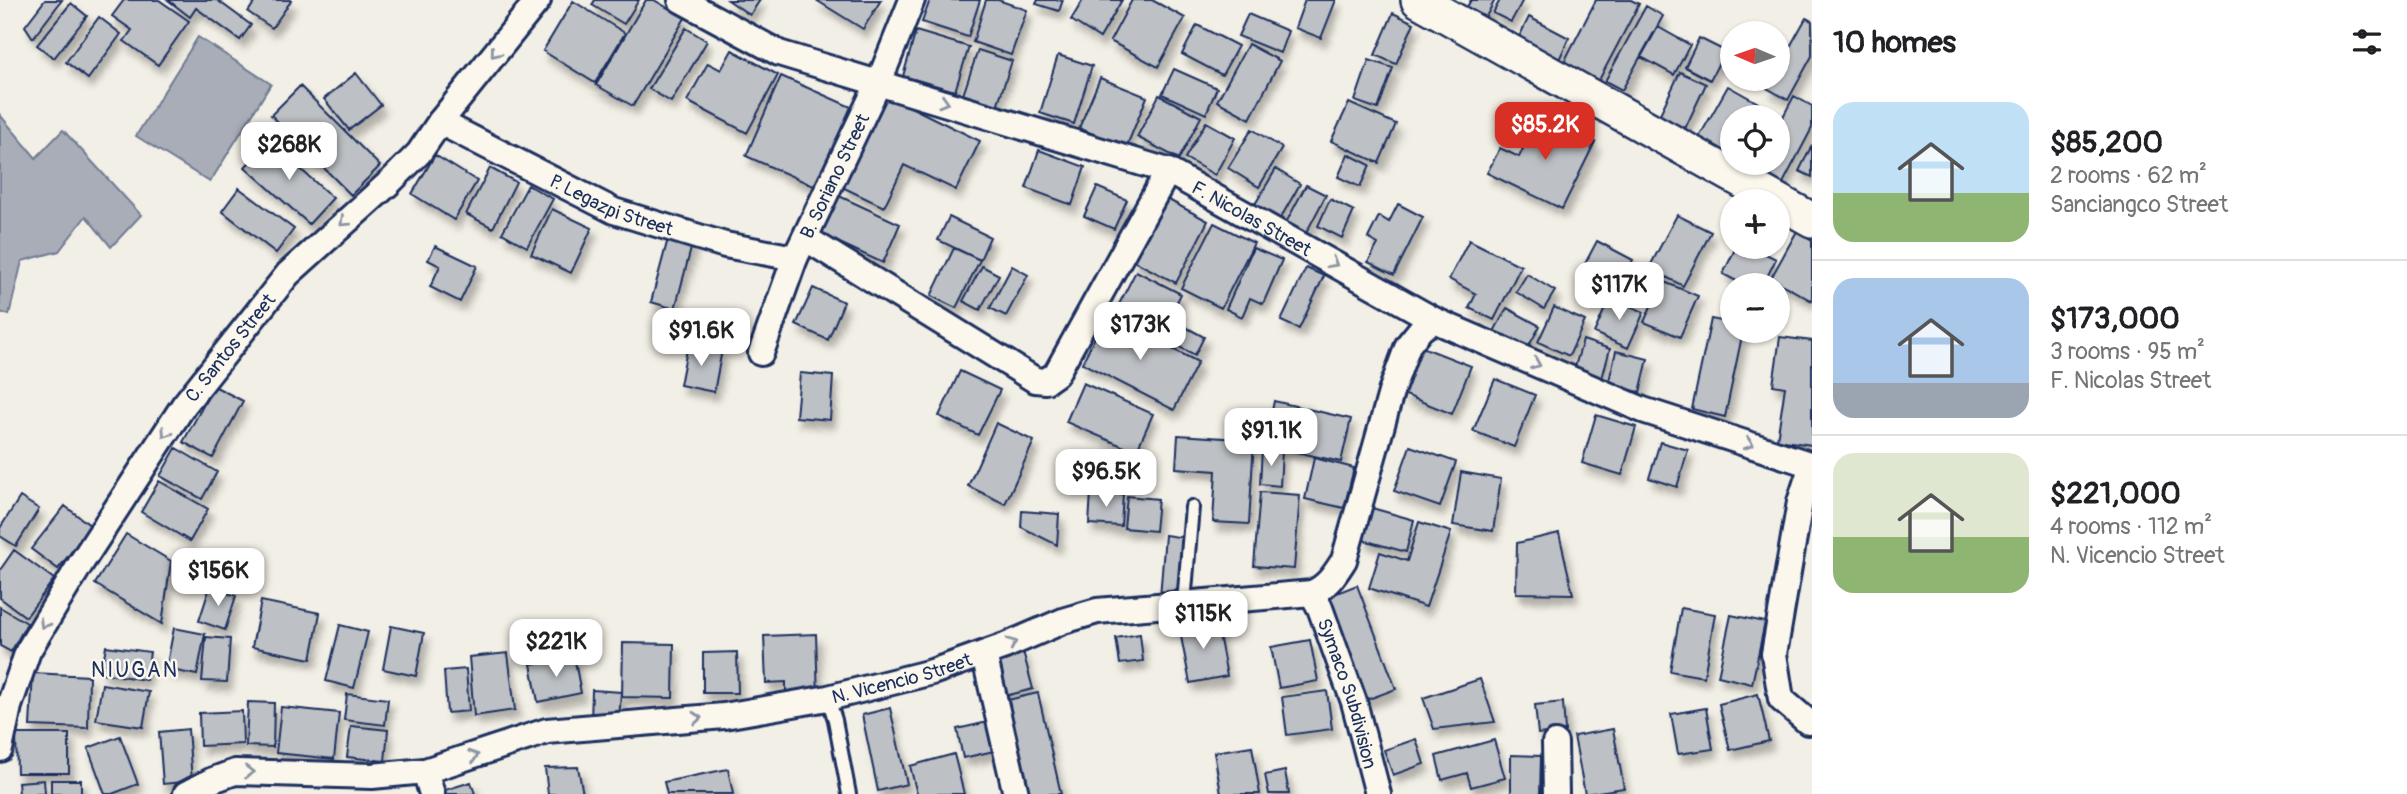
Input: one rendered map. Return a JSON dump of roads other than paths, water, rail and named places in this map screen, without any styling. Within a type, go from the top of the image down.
[{"type":"main road","points":[[1418,0],[1812,220]]},
{"type":"street","name":"C. Santos Street","points":[[0,749],[9,706],[28,651],[81,563],[184,405],[288,274],[419,153],[440,122],[538,0]]},
{"type":"street","name":"F. Nicolas Street","points":[[681,0],[779,53],[1168,171],[1434,320],[1643,410],[1812,465]]},
{"type":"street","name":"B. Soriano Street","points":[[761,353],[800,248],[878,82],[912,0]]},
{"type":"street","name":"P. Legazpi Street","points":[[440,122],[614,211],[725,245],[800,248]]},
{"type":"street","points":[[800,248],[1035,380],[1046,381],[1056,374],[1168,171]]},
{"type":"street","points":[[1312,593],[1331,580],[1344,560],[1392,389],[1408,345],[1421,329],[1434,320]]},
{"type":"street","points":[[1808,722],[1781,699],[1774,654],[1800,502],[1812,465]]},
{"type":"street","name":"N. Vicencio Street","points":[[186,794],[235,772],[323,777],[372,776],[428,783],[547,732],[724,716],[828,698],[932,672],[1063,621],[1097,611],[1312,593]]},
{"type":"street","name":"Symaco Subdivision","points":[[1312,593],[1354,702],[1378,794]]},
{"type":"street","points":[[984,654],[1016,794]]},
{"type":"street","points":[[1555,743],[1556,794]]},
{"type":"lane","points":[[1184,603],[1192,507]]},
{"type":"lane","points":[[828,698],[835,720],[849,794]]},
{"type":"district","name":"NIUGAN","points":[[135,670]]}]
